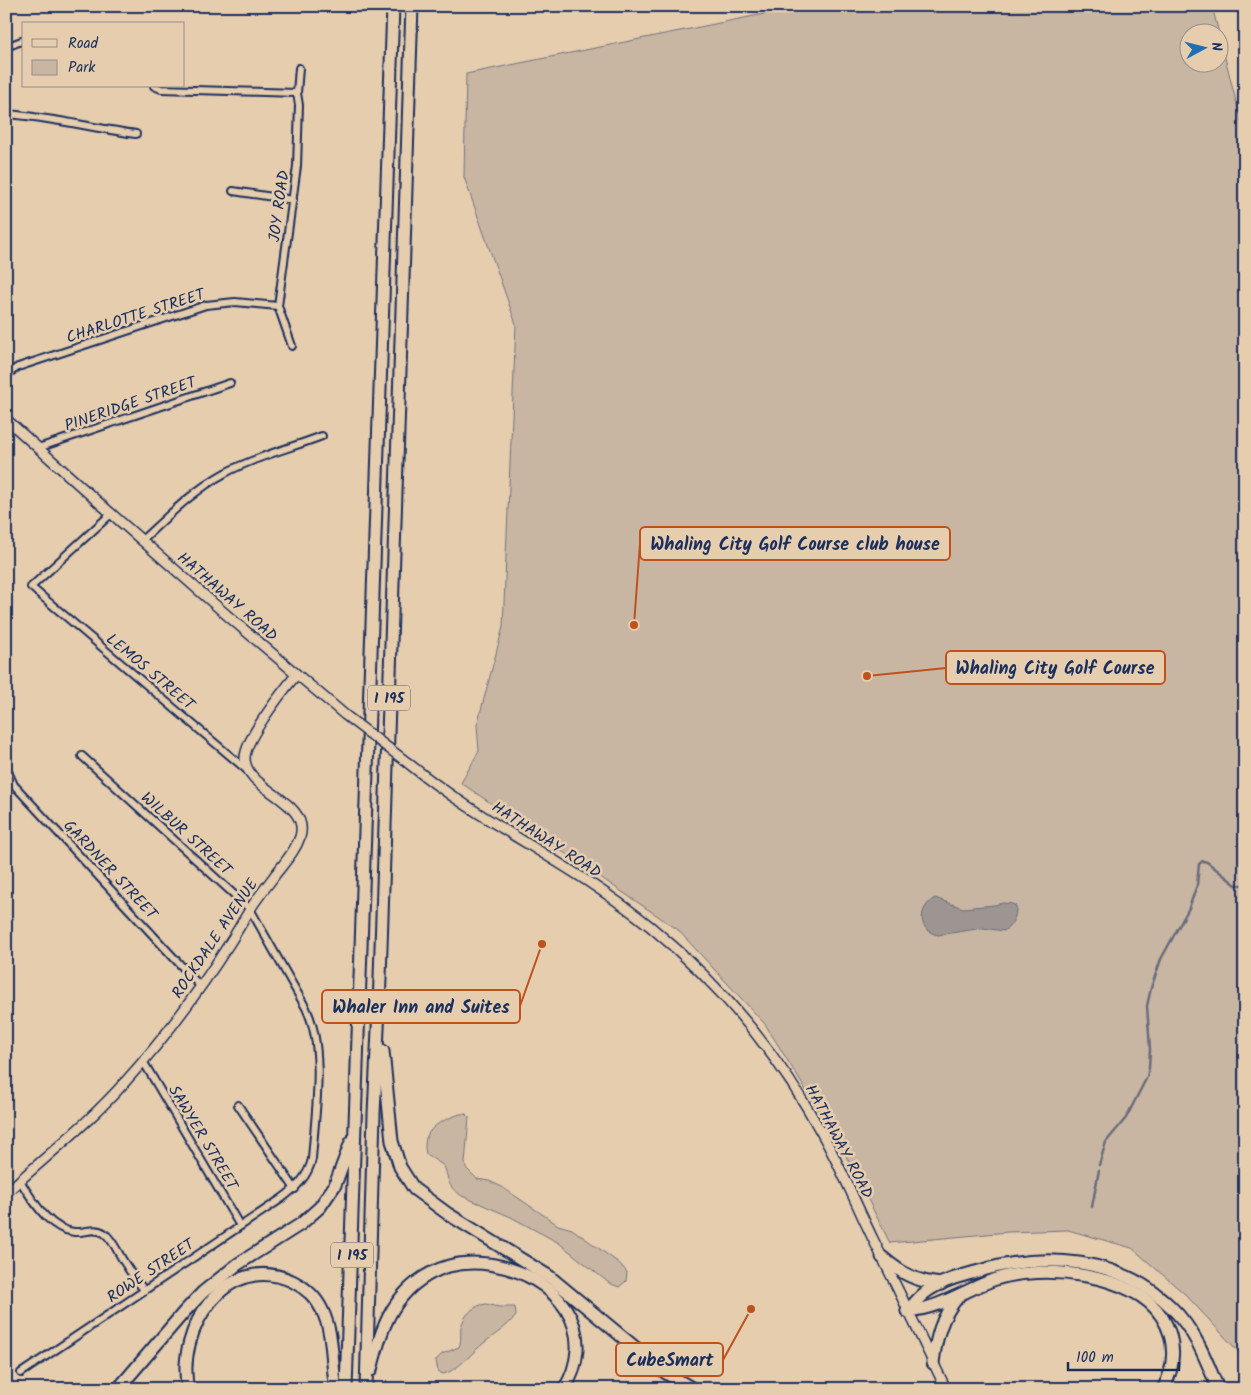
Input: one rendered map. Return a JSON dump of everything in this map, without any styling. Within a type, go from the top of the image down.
[{"type":"highway","name":"I 195","points":[[346,1389],[393,6]]},
{"type":"highway","name":"I 195","points":[[367,1389],[374,1114],[412,6]]},
{"type":"highway","points":[[379,1008],[392,1141],[400,1167],[414,1189],[448,1214],[550,1277],[666,1373],[693,1389]]},
{"type":"highway","points":[[118,1389],[184,1312],[214,1282],[288,1232],[320,1207],[328,1198],[341,1172],[356,1121]]},
{"type":"highway","points":[[882,1257],[898,1270],[915,1280],[941,1284]]},
{"type":"highway","points":[[908,1311],[926,1292],[941,1284],[998,1266],[1035,1260],[1088,1264],[1122,1274],[1150,1290],[1179,1316],[1198,1343],[1218,1389]]},
{"type":"highway","points":[[367,1389],[375,1355],[387,1320],[404,1293],[415,1283],[434,1271],[451,1266],[471,1264],[503,1268],[525,1275],[544,1286],[562,1302],[573,1322],[577,1345],[575,1367],[564,1389]]},
{"type":"highway","points":[[908,1311],[931,1307],[998,1278],[1020,1273],[1038,1271],[1065,1272],[1100,1278],[1137,1295],[1154,1308],[1166,1324],[1173,1355],[1170,1374],[1163,1389]]},
{"type":"highway","points":[[188,1389],[186,1370],[188,1345],[205,1309],[212,1299],[230,1284],[250,1275],[261,1274],[279,1276],[296,1283],[316,1301],[328,1327],[336,1389]]},
{"type":"highway","points":[[933,1363],[935,1344],[940,1326],[950,1308],[961,1294]]},
{"type":"main road","name":"HATHAWAY ROAD","points":[[6,419],[296,676],[443,790],[638,917],[672,945],[711,983],[757,1036],[801,1097],[834,1156],[946,1389]]},
{"type":"main road","points":[[253,775],[245,760],[249,746],[277,699],[296,676]]},
{"type":"main road","name":"ROCKDALE AVENUE","points":[[6,1193],[104,1104],[143,1061],[175,1022],[231,942],[250,909],[290,857],[298,841],[301,829],[300,820],[295,812],[253,775]]},
{"type":"street","points":[[6,47],[22,41]]},
{"type":"street","name":"JOY ROAD","points":[[292,346],[278,306],[297,166],[299,68]]},
{"type":"street","points":[[159,88],[297,93]]},
{"type":"street","points":[[6,114],[44,118],[92,128],[136,134]]},
{"type":"street","points":[[233,191],[293,200]]},
{"type":"street","name":"CHARLOTTE STREET","points":[[6,375],[18,367],[206,305],[224,302],[278,306]]},
{"type":"street","name":"PINERIDGE STREET","points":[[38,448],[230,383]]},
{"type":"street","points":[[142,540],[194,494],[220,476],[246,463],[322,436]]},
{"type":"street","name":"LEMOS STREET","points":[[111,514],[31,588],[253,775]]},
{"type":"street","name":"WILBUR STREET","points":[[82,756],[250,909],[306,1008],[315,1041],[317,1079],[312,1159],[307,1172],[294,1189]]},
{"type":"street","name":"GARDNER STREET","points":[[6,767],[14,785],[200,986]]},
{"type":"street","points":[[6,788],[14,785]]},
{"type":"street","name":"SAWYER STREET","points":[[143,1061],[240,1226]]},
{"type":"street","points":[[238,1105],[294,1189]]},
{"type":"street","points":[[20,1181],[45,1215],[62,1230],[75,1232],[94,1230],[103,1232],[144,1290]]},
{"type":"street","name":"ROWE STREET","points":[[20,1372],[294,1189]]},
{"type":"green space","points":[[804,6],[1212,6],[1216,22],[1178,22],[1178,72],[1228,72],[1228,70],[1245,137],[1245,1362],[1236,1349],[1186,1295],[1132,1248],[1068,1230],[1008,1232],[890,1243],[843,1150],[765,1024],[677,929],[461,783],[479,751],[477,725],[503,627],[516,324],[464,177],[466,74]]},
{"type":"green space","points":[[460,1114],[466,1114],[469,1117],[466,1168],[477,1179],[489,1181],[502,1187],[558,1225],[572,1229],[619,1263],[627,1272],[626,1281],[619,1287],[609,1283],[559,1243],[511,1217],[462,1196],[453,1189],[449,1183],[444,1166],[426,1154],[425,1146],[426,1139],[433,1128],[439,1123]]},
{"type":"green space","points":[[486,1304],[499,1307],[515,1307],[516,1316],[456,1368],[444,1374],[438,1372],[436,1360],[442,1354],[459,1347],[462,1323],[467,1315],[477,1306]]},
{"type":"shaded area","points":[[935,898],[963,908],[1003,903],[1012,904],[1016,906],[1016,913],[1012,924],[1004,931],[983,928],[938,935],[926,929],[922,918],[925,907]]},
{"type":"waterway","points":[[1099,1165],[1106,1142],[1126,1118],[1147,1077],[1150,1049],[1147,1006],[1151,988],[1161,959],[1189,908],[1197,885],[1199,864],[1203,861],[1207,862],[1236,885],[1245,885]]},
{"type":"waterway","points":[[1092,1207],[1099,1170]]},
{"type":"railway","points":[[1238,6],[1245,34]]},
{"type":"place","name":"Whaling City Golf Course club house","points":[[634,625]]},
{"type":"place","name":"Whaling City Golf Course","points":[[867,676]]},
{"type":"place","name":"Whaler Inn and Suites","points":[[542,944]]},
{"type":"place","name":"CubeSmart","points":[[751,1309]]}]
